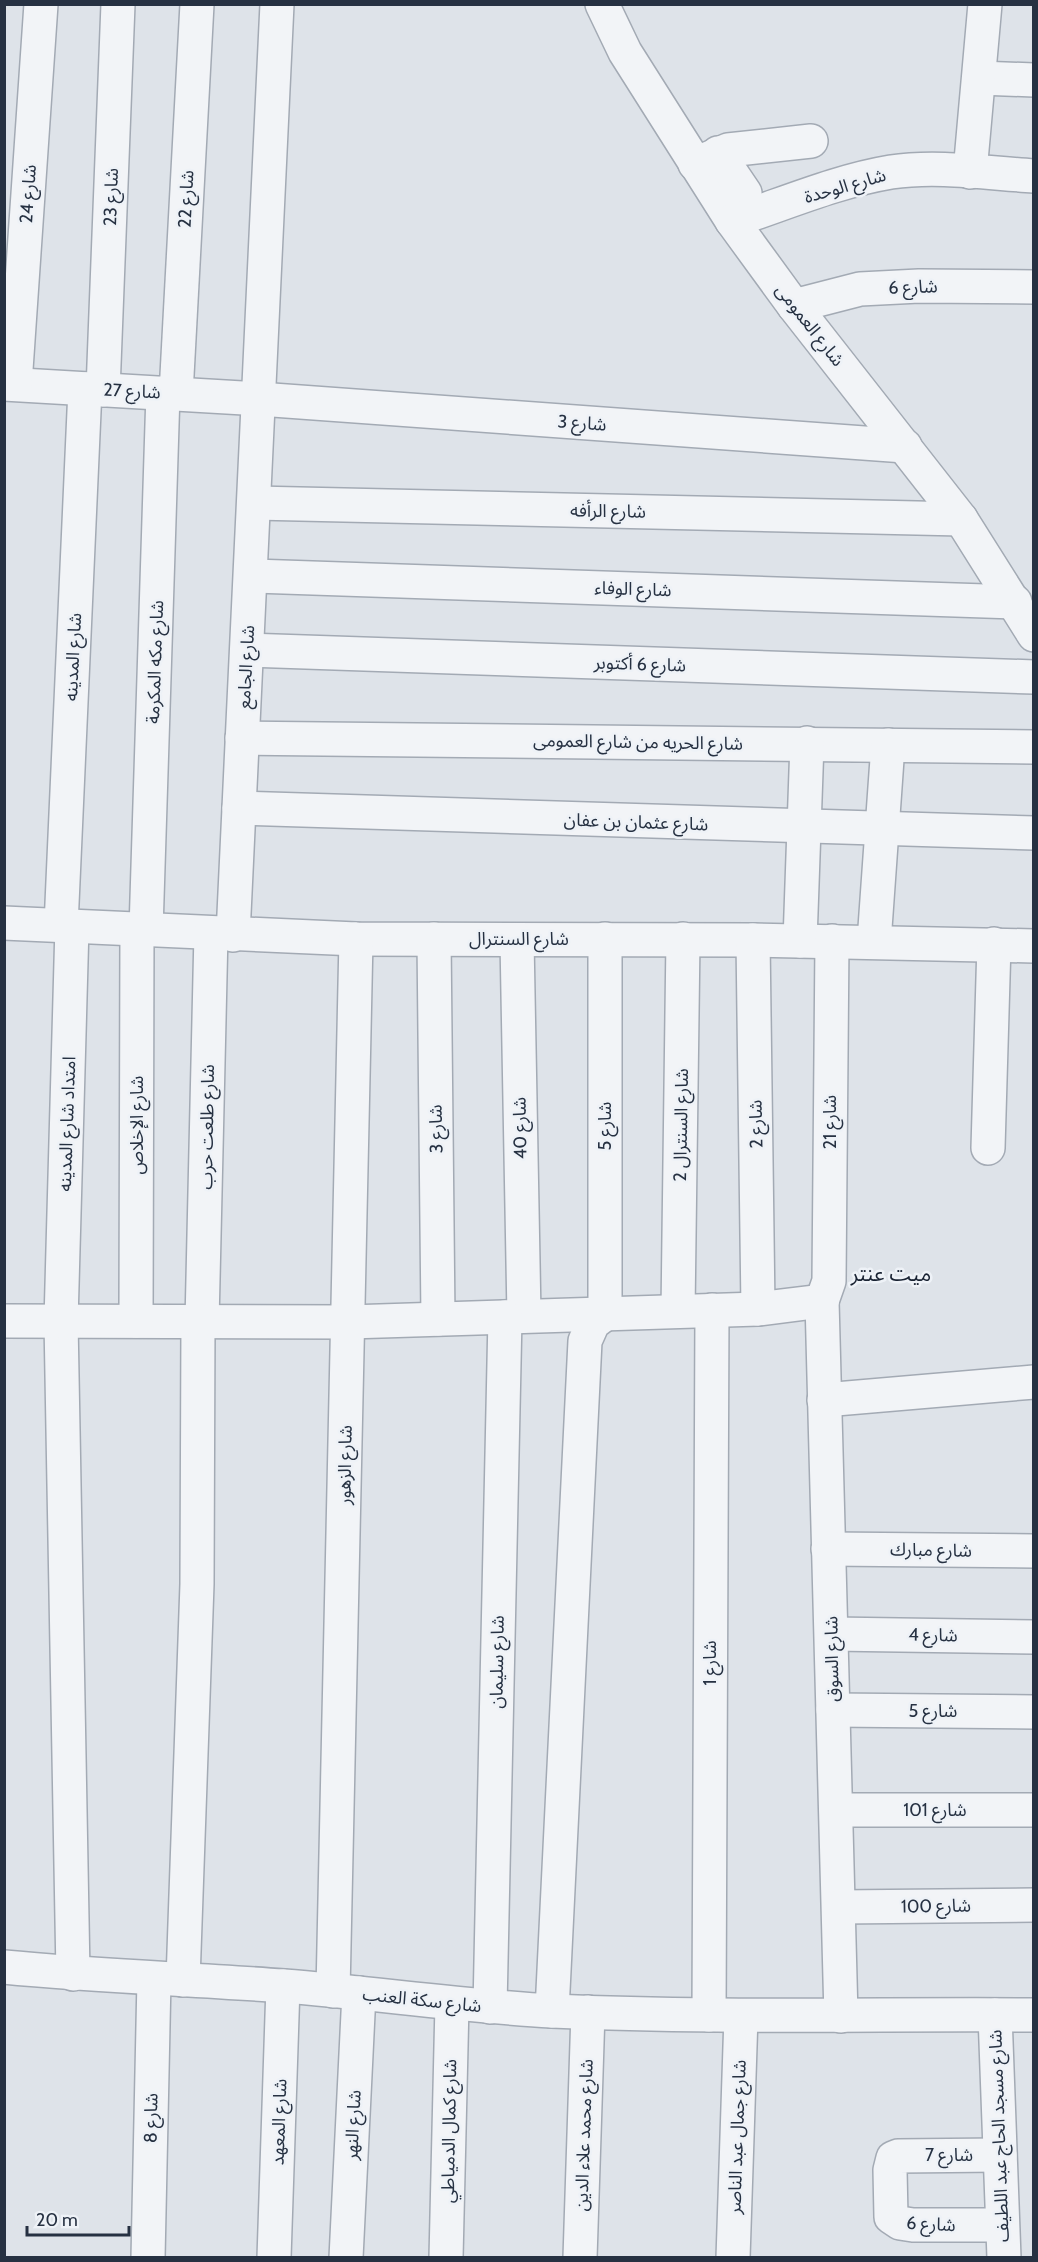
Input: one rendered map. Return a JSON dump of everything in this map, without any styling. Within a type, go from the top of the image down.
[{"type":"street","name":"شارع 24","points":[[10,384],[41,4]]},
{"type":"street","name":"شارع 23","points":[[94,389],[118,4]]},
{"type":"street","name":"شارع 22","points":[[169,393],[197,4]]},
{"type":"street","name":"شارع الجامع","points":[[222,934],[239,808],[278,4]]},
{"type":"street","name":"شارع العمومى","points":[[602,4],[625,52],[707,159],[739,207],[794,306],[961,519],[1034,635]]},
{"type":"street","points":[[970,172],[985,4]]},
{"type":"street","points":[[979,78],[1034,80]]},
{"type":"street","points":[[707,159],[811,141]]},
{"type":"street","name":"شارع الوحدة","points":[[739,207],[892,172],[970,172],[1034,176]]},
{"type":"street","name":"شارع 6","points":[[794,306],[860,289],[919,286],[1034,287]]},
{"type":"street","name":"شارع 27","points":[[10,384],[259,399]]},
{"type":"street","name":"شارع المدينه","points":[[67,926],[94,389]]},
{"type":"street","name":"شارع مكه المكرمة","points":[[142,930],[169,393]]},
{"type":"street","name":"شارع 3","points":[[259,399],[905,446]]},
{"type":"street","name":"شارع الرأفه","points":[[255,503],[961,519]]},
{"type":"street","name":"شارع الوفاء","points":[[251,576],[1015,602]]},
{"type":"street","name":"شارع 6 أكتوبر","points":[[247,650],[1034,677]]},
{"type":"street","name":"شارع الحريه من شارع العمومى","points":[[242,738],[1034,747]]},
{"type":"street","name":"شارع 21","points":[[807,743],[804,828],[816,941],[829,1281],[822,1301]]},
{"type":"street","points":[[874,942],[888,746]]},
{"type":"street","name":"شارع عثمان بن عفان","points":[[239,808],[804,828],[1034,833]]},
{"type":"street","name":"شارع السنترال","points":[[5,932],[67,926],[356,939],[683,939],[1034,946]]},
{"type":"street","name":"امتداد شارع المدينه","points":[[67,926],[61,1321],[72,1974]]},
{"type":"street","name":"شارع الإخلاص","points":[[136,1321],[142,930]]},
{"type":"street","name":"شارع طلعت حرب","points":[[169,1979],[197,1584],[200,1322],[222,934]]},
{"type":"street","name":"شارع الزهور","points":[[346,1992],[349,1322],[356,939]]},
{"type":"street","name":"شارع 3","points":[[434,939],[438,1319]]},
{"type":"street","name":"شارع 5","points":[[605,939],[605,1314]]},
{"type":"street","name":"شارع السنترال 2","points":[[678,1311],[683,939]]},
{"type":"street","name":"شارع 40","points":[[514,1316],[517,940]]},
{"type":"street","name":"شارع 2","points":[[753,940],[758,1309]]},
{"type":"street","points":[[988,1148],[994,944]]},
{"type":"street","points":[[4,1320],[349,1322],[758,1309],[822,1301]]},
{"type":"street","name":"شارع السوق","points":[[822,1301],[841,2016]]},
{"type":"street","name":"شارع 1","points":[[709,2015],[712,1311]]},
{"type":"street","points":[[552,2011],[585,1341],[593,1323],[605,1314]]},
{"type":"street","name":"شارع سليمان","points":[[490,2007],[514,1316]]},
{"type":"street","points":[[824,1400],[1034,1382]]},
{"type":"street","name":"شارع مبارك","points":[[828,1550],[1034,1551]]},
{"type":"street","name":"شارع 4","points":[[832,1634],[1034,1637]]},
{"type":"street","name":"شارع 5","points":[[833,1710],[1034,1712]]},
{"type":"street","name":"شارع 101","points":[[836,1810],[1034,1810]]},
{"type":"street","name":"شارع 100","points":[[839,1907],[1034,1905]]},
{"type":"street","name":"شارع سكة العنب","points":[[4,1967],[72,1974],[283,1986],[452,2004],[552,2011],[741,2016],[1034,2015]]},
{"type":"street","name":"شارع 8","points":[[148,2258],[169,1979]]},
{"type":"street","name":"شارع المعهد","points":[[274,2258],[283,1986]]},
{"type":"street","name":"شارع النهر","points":[[346,1992],[346,2258]]},
{"type":"street","name":"شارع كمال الدمياطي","points":[[446,2258],[452,2004]]},
{"type":"street","name":"شارع محمد علاء الدين","points":[[580,2258],[588,2012]]},
{"type":"street","name":"شارع مسجد الحاج عبد اللطيف","points":[[995,2015],[1004,2258]]},
{"type":"street","name":"شارع جمال عبد الناصر","points":[[733,2258],[741,2016]]},
{"type":"street","name":"شارع 7","points":[[898,2156],[1000,2155]]},
{"type":"street","name":"شارع 6","points":[[898,2156],[893,2158],[890,2170],[891,2217],[900,2223],[1002,2225]]},
{"type":"district","name":"ميت عنتر","points":[[891,1273]]}]
